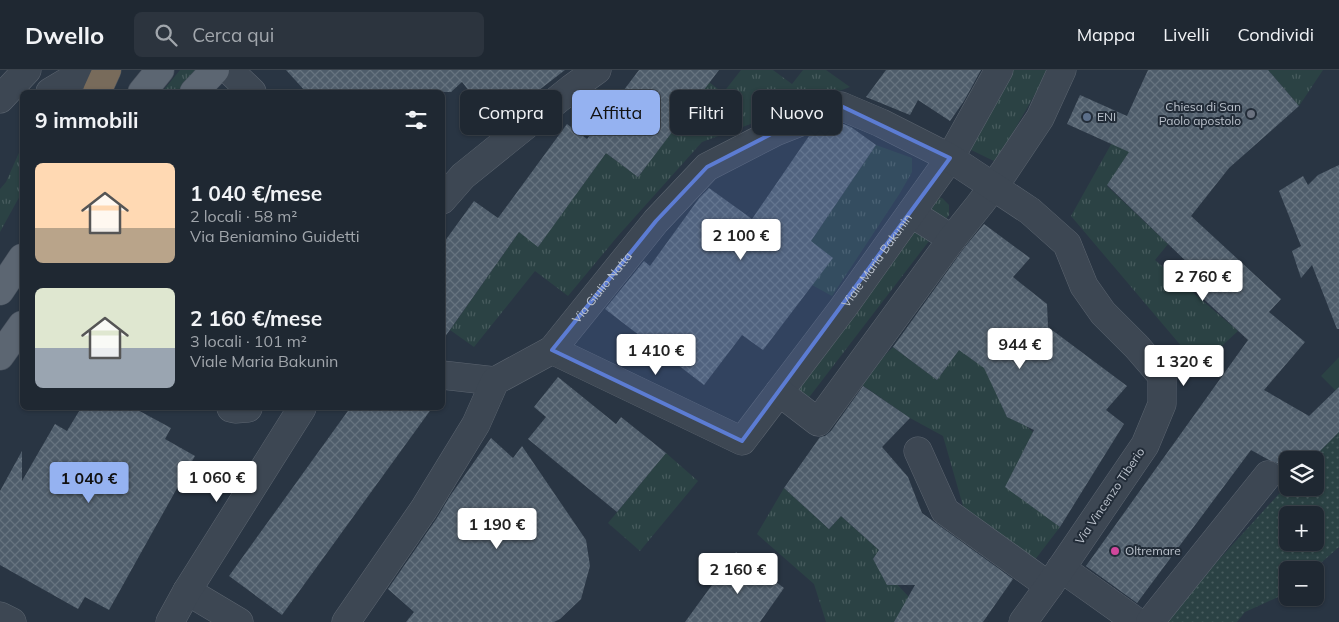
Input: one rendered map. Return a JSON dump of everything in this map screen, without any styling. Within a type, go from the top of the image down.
[{"type":"highway","points":[[98,90],[107,70]]},
{"type":"main road","points":[[144,90],[160,70]]},
{"type":"main road","points":[[196,90],[215,70]]},
{"type":"main road","points":[[0,290],[20,261]]},
{"type":"main road","points":[[0,356],[20,328]]},
{"type":"street","points":[[53,90],[87,70]]},
{"type":"street","points":[[229,70],[250,90]]},
{"type":"street","points":[[445,197],[463,176],[597,70]]},
{"type":"street","name":"Viale Maria Bakunin","points":[[552,350],[742,441],[843,308],[950,158],[999,70]]},
{"type":"street","points":[[779,392],[818,422],[952,239],[994,186],[1040,118],[1062,70]]},
{"type":"street","name":"Via Giulio Natta","points":[[495,381],[552,350],[656,220],[707,167],[775,132],[840,106],[881,122],[950,158],[994,186]]},
{"type":"street","name":"Via Vincenzo Tiberio","points":[[994,186],[1030,211],[1067,244],[1084,286],[1103,313],[1137,347],[1162,376],[1162,404],[1145,445],[1023,622]]},
{"type":"street","points":[[911,213],[952,239]]},
{"type":"street","points":[[346,622],[424,509],[476,424],[495,381],[445,374]]},
{"type":"street","points":[[170,622],[187,590],[301,410]]},
{"type":"street","points":[[918,451],[945,511],[1055,577],[1137,622]]},
{"type":"street","points":[[1150,622],[1268,475]]},
{"type":"street","points":[[187,590],[239,622]]},
{"type":"street","points":[[0,616],[12,622]]},
{"type":"highlighted area","points":[[841,106],[950,158],[742,441],[552,350],[656,221],[707,167],[775,132]]},
{"type":"green space","points":[[180,70],[196,70],[179,90],[164,90]]},
{"type":"green space","points":[[741,70],[773,70],[792,84],[803,70],[826,70],[850,87],[842,90],[752,90],[752,123],[742,127],[742,90],[725,90]]},
{"type":"green space","points":[[1012,70],[1049,70],[996,162],[967,148]]},
{"type":"green space","points":[[1268,70],[1323,70],[1299,106]]},
{"type":"green space","points":[[709,82],[719,90],[703,90]]},
{"type":"green space","points":[[1128,114],[1147,126],[1107,186],[1168,244],[1155,260],[1238,331],[1199,367],[1071,216]]},
{"type":"green space","points":[[670,134],[721,135],[702,142],[617,237],[568,296],[535,271],[474,347],[450,330],[519,232],[538,246],[606,153],[638,177]]},
{"type":"green space","points":[[876,145],[912,158],[912,172],[832,296],[812,285],[811,241]]},
{"type":"green space","points":[[20,150],[20,196],[0,232],[0,189],[6,182]]},
{"type":"green space","points":[[937,197],[942,198],[949,205],[949,215],[807,400],[791,388]]},
{"type":"green space","points":[[893,347],[937,380],[959,350],[985,368],[1007,417],[1025,425],[1033,432],[1006,487],[1060,527],[1034,561],[965,513],[943,436],[910,418],[858,382]]},
{"type":"green space","points":[[1339,357],[1339,394],[1321,376]]},
{"type":"green space","points":[[1339,432],[1339,547],[1323,561],[1279,561],[1279,597],[1245,612],[1237,622],[1162,622],[1279,494],[1279,496],[1324,496],[1324,451],[1320,451]]},
{"type":"green space","points":[[666,453],[698,481],[640,551],[608,523]]},
{"type":"green space","points":[[784,488],[829,529],[841,516],[879,550],[873,559],[909,597],[895,622],[826,622],[814,584],[757,534]]},
{"type":"building","points":[[286,70],[565,70],[539,90],[468,90],[462,82],[451,92],[445,92],[445,90],[304,90]]},
{"type":"building","points":[[639,70],[719,70],[704,90],[670,90],[670,135],[638,177],[606,153],[538,247],[519,232],[445,337],[445,241],[474,201],[498,218],[559,135],[562,135],[562,131],[567,124],[572,128],[572,135],[582,135],[587,139],[590,135],[660,135],[660,90],[624,90]]},
{"type":"building","points":[[886,70],[981,70],[964,101],[950,121],[918,100],[910,115],[866,97]]},
{"type":"building","points":[[1148,70],[1268,70],[1299,106],[1229,168],[1191,216],[1281,299],[1269,312],[1305,342],[1264,390],[1309,416],[1339,387],[1339,432],[1320,451],[1279,451],[1279,465],[1251,450],[1137,603],[1086,566],[1248,340],[1182,279],[1192,267],[1107,185],[1129,152],[1067,124],[1080,95],[1127,116]]},
{"type":"building","points":[[842,123],[851,127],[876,145],[811,241],[833,258],[763,350],[742,335],[704,385],[605,309],[644,261],[650,266],[700,197],[709,188],[752,219],[809,136],[842,135]]},
{"type":"building","points":[[1339,165],[1339,329],[1337,329],[1312,265],[1301,278],[1292,251],[1301,246],[1279,191],[1303,176],[1308,185],[1318,175]]},
{"type":"building","points":[[984,224],[1030,258],[1013,277],[1047,304],[1048,327],[1127,386],[1106,410],[1124,424],[1060,527],[1005,487],[1034,430],[1007,417],[984,368],[959,350],[937,380],[893,347],[964,248]]},
{"type":"building","points":[[558,377],[616,424],[621,417],[666,453],[617,512],[528,439],[546,417],[534,407]]},
{"type":"building","points":[[863,386],[910,418],[882,447],[908,477],[922,513],[1013,579],[983,622],[894,622],[915,585],[887,585],[873,559],[879,550],[841,516],[829,529],[784,488],[820,437],[825,436],[831,431]]},
{"type":"building","points":[[80,410],[138,410],[171,428],[165,439],[195,456],[109,610],[85,597],[78,609],[0,565],[0,491],[22,451],[22,481],[55,424],[67,431]]},
{"type":"building","points":[[349,410],[431,410],[282,615],[229,576]]},
{"type":"building","points":[[491,438],[513,458],[522,446],[586,540],[590,566],[581,599],[560,619],[554,622],[406,622],[414,612],[388,589]]},
{"type":"building","points":[[736,552],[784,588],[760,622],[685,622]]},
{"type":"place","name":"Chiesa di San Paolo apostolo","points":[[1251,114]]},
{"type":"place","name":"ENI","points":[[1087,117]]},
{"type":"place","name":"Oltremare","points":[[1115,551]]}]
